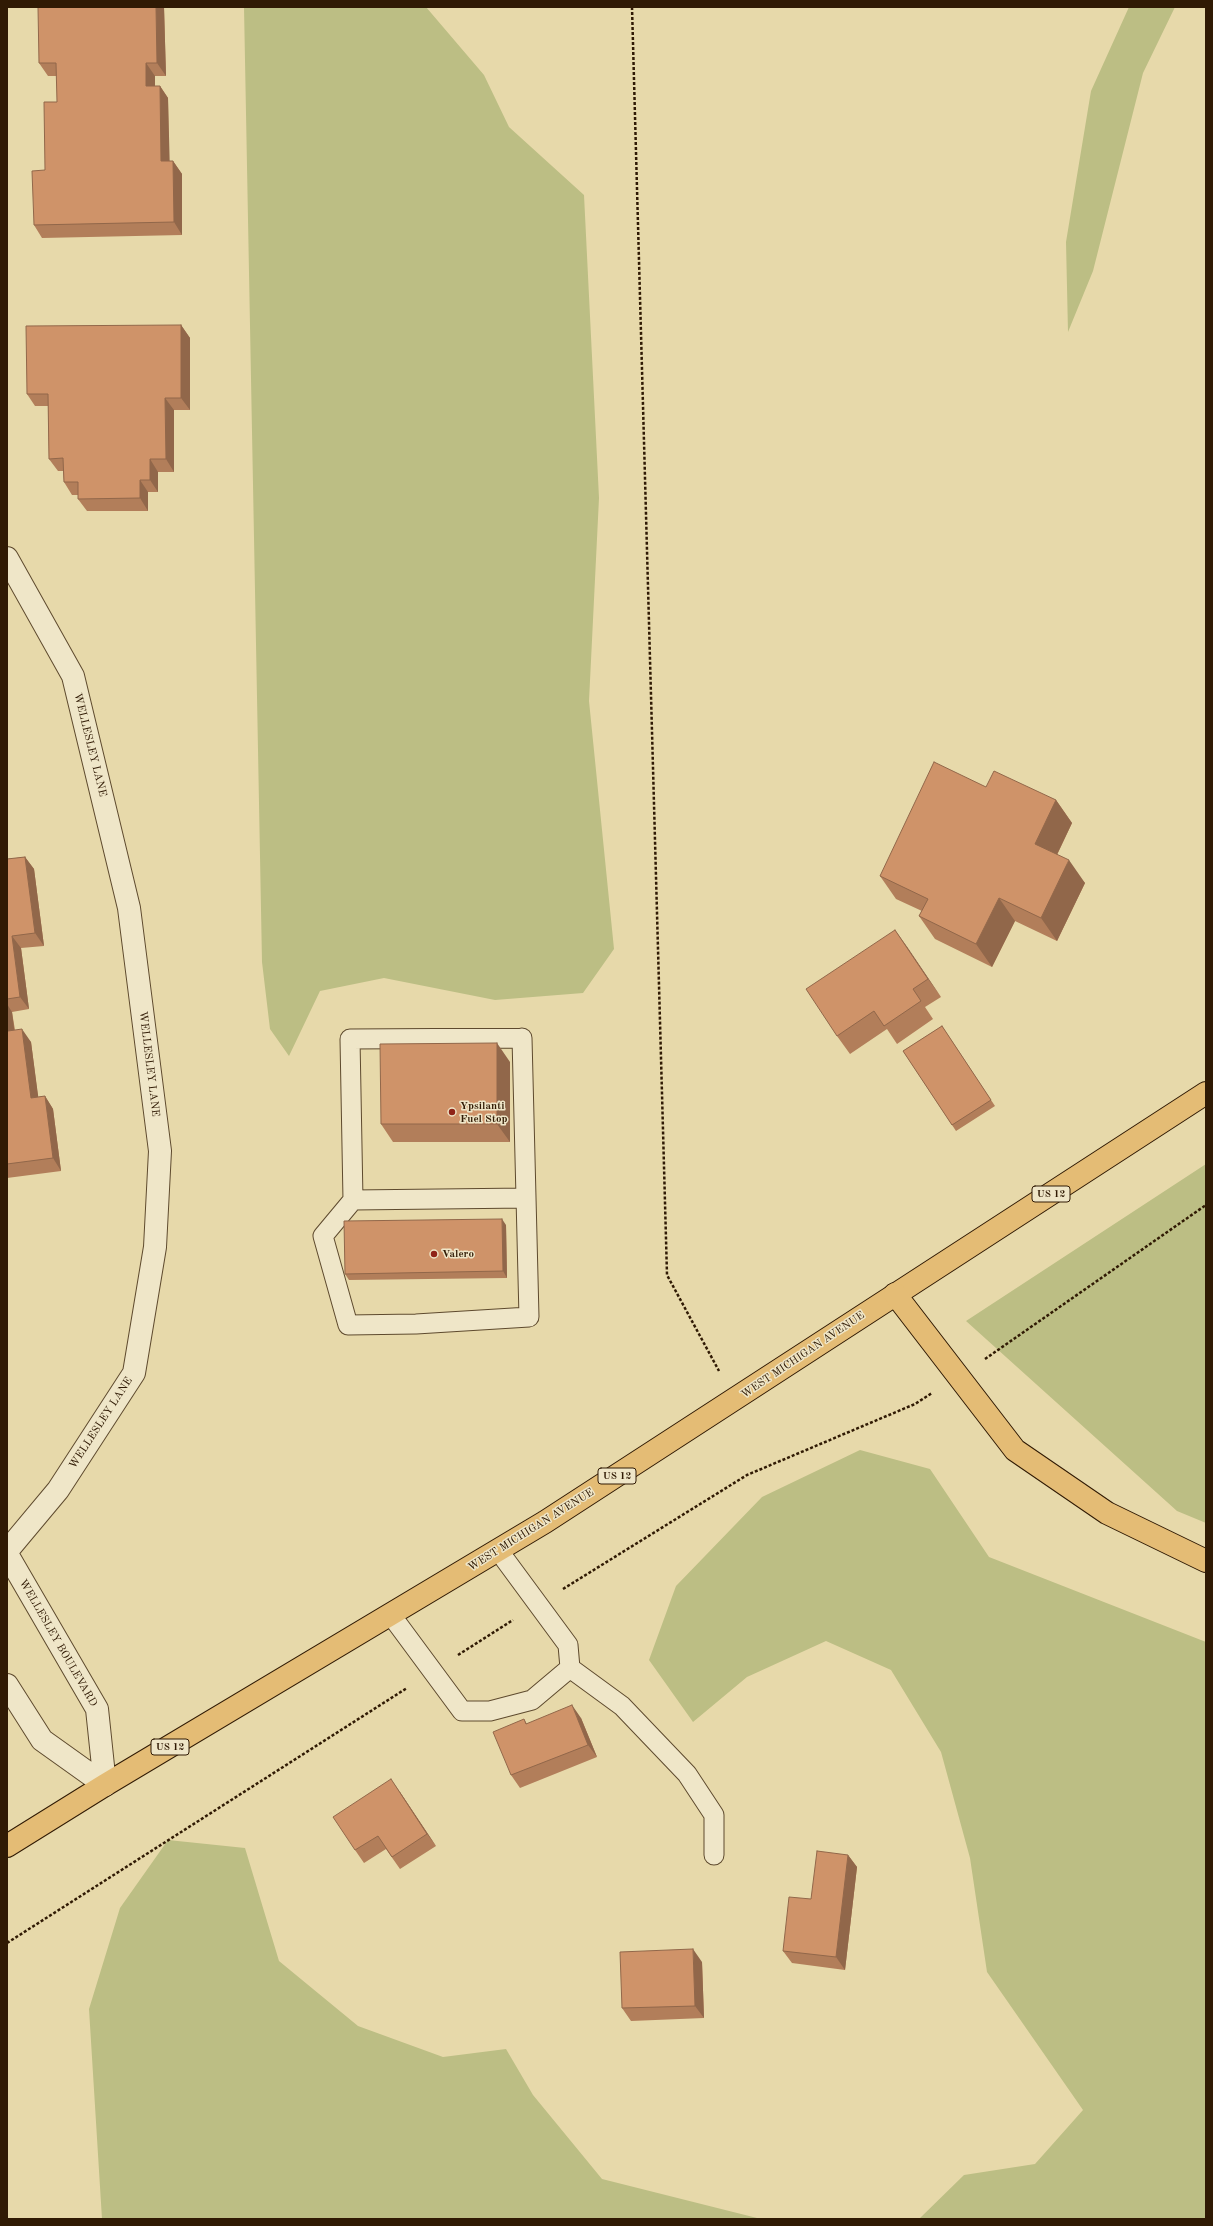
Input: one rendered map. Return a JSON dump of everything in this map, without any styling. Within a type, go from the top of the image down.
[{"type":"highway","name":"WEST MICHIGAN AVENUE","points":[[7,1846],[105,1785],[498,1550],[735,1400],[895,1294],[1206,1093]]},
{"type":"highway","points":[[895,1294],[1015,1450],[1107,1513],[1206,1561]]},
{"type":"street","name":"WELLESLEY LANE","points":[[7,558],[73,676],[130,908],[160,1151],[154,1247],[134,1373],[58,1490],[7,1552]]},
{"type":"street","name":"WELLESLEY BOULEVARD","points":[[7,1552],[97,1709],[105,1785]]},
{"type":"street","points":[[7,1685],[42,1740],[105,1785]]},
{"type":"lane","points":[[522,1038],[529,1317],[416,1324],[348,1325],[323,1236],[353,1200],[350,1039],[522,1038]]},
{"type":"lane","points":[[353,1200],[526,1198]]},
{"type":"lane","points":[[498,1550],[568,1645],[570,1668],[622,1706],[687,1774],[714,1815],[714,1855]]},
{"type":"lane","points":[[391,1615],[462,1711],[490,1711],[532,1700],[570,1668]]},
{"type":"path","points":[[632,7],[667,1275],[735,1400]]},
{"type":"path","points":[[986,1359],[1206,1205]]},
{"type":"green space","points":[[244,7],[426,7],[484,75],[509,127],[584,195],[599,498],[589,701],[614,949],[583,993],[495,1000],[384,978],[320,991],[289,1056],[270,1029],[262,962]]},
{"type":"green space","points":[[1129,7],[1175,7],[1143,73],[1093,271],[1068,332],[1066,242],[1091,91]]},
{"type":"green space","points":[[1206,1164],[1206,1523],[1177,1511],[966,1321]]},
{"type":"green space","points":[[860,1450],[930,1469],[989,1557],[1206,1642],[1206,2219],[919,2219],[964,2175],[1035,2164],[1083,2110],[987,1972],[970,1858],[941,1752],[891,1670],[826,1641],[747,1677],[693,1722],[649,1660],[676,1586],[762,1497]]},
{"type":"green space","points":[[168,1840],[245,1848],[279,1961],[358,2026],[443,2057],[506,2049],[533,2095],[602,2179],[761,2219],[102,2219],[89,2009],[120,1908]]},
{"type":"building","points":[[38,7],[156,7],[157,63],[146,63],[146,86],[160,86],[161,161],[173,161],[174,222],[34,225],[32,171],[45,170],[44,102],[57,102],[56,63],[39,63]]},
{"type":"building","points":[[181,325],[181,398],[165,398],[166,459],[150,459],[150,480],[140,480],[140,498],[78,499],[78,482],[64,482],[63,458],[49,459],[48,394],[27,394],[26,326]]},
{"type":"building","points":[[934,762],[986,787],[994,771],[1056,800],[1035,844],[1069,860],[1041,918],[999,898],[976,944],[919,916],[928,899],[880,876]]},
{"type":"building","points":[[25,857],[35,933],[12,936],[20,997],[7,999],[7,859]]},
{"type":"building","points":[[895,930],[928,979],[913,989],[921,1001],[884,1026],[874,1011],[837,1036],[806,989]]},
{"type":"building","points":[[7,1026],[8,1031],[22,1029],[31,1098],[45,1096],[53,1158],[7,1164]]},
{"type":"building","points":[[942,1026],[991,1100],[952,1125],[903,1051]]},
{"type":"building","points":[[497,1043],[497,1124],[381,1124],[380,1044]]},
{"type":"building","points":[[502,1219],[503,1271],[345,1274],[344,1221]]},
{"type":"building","points":[[572,1705],[588,1745],[511,1775],[493,1732],[524,1719],[526,1724]]},
{"type":"building","points":[[391,1779],[427,1834],[392,1857],[378,1836],[355,1850],[333,1817]]},
{"type":"building","points":[[817,1851],[848,1855],[836,1957],[783,1951],[789,1897],[811,1899]]},
{"type":"building","points":[[693,1949],[695,2006],[622,2008],[620,1952]]},
{"type":"place","name":"Ypsilanti Fuel Stop","points":[[452,1112]]},
{"type":"place","name":"Valero","points":[[434,1254]]}]
